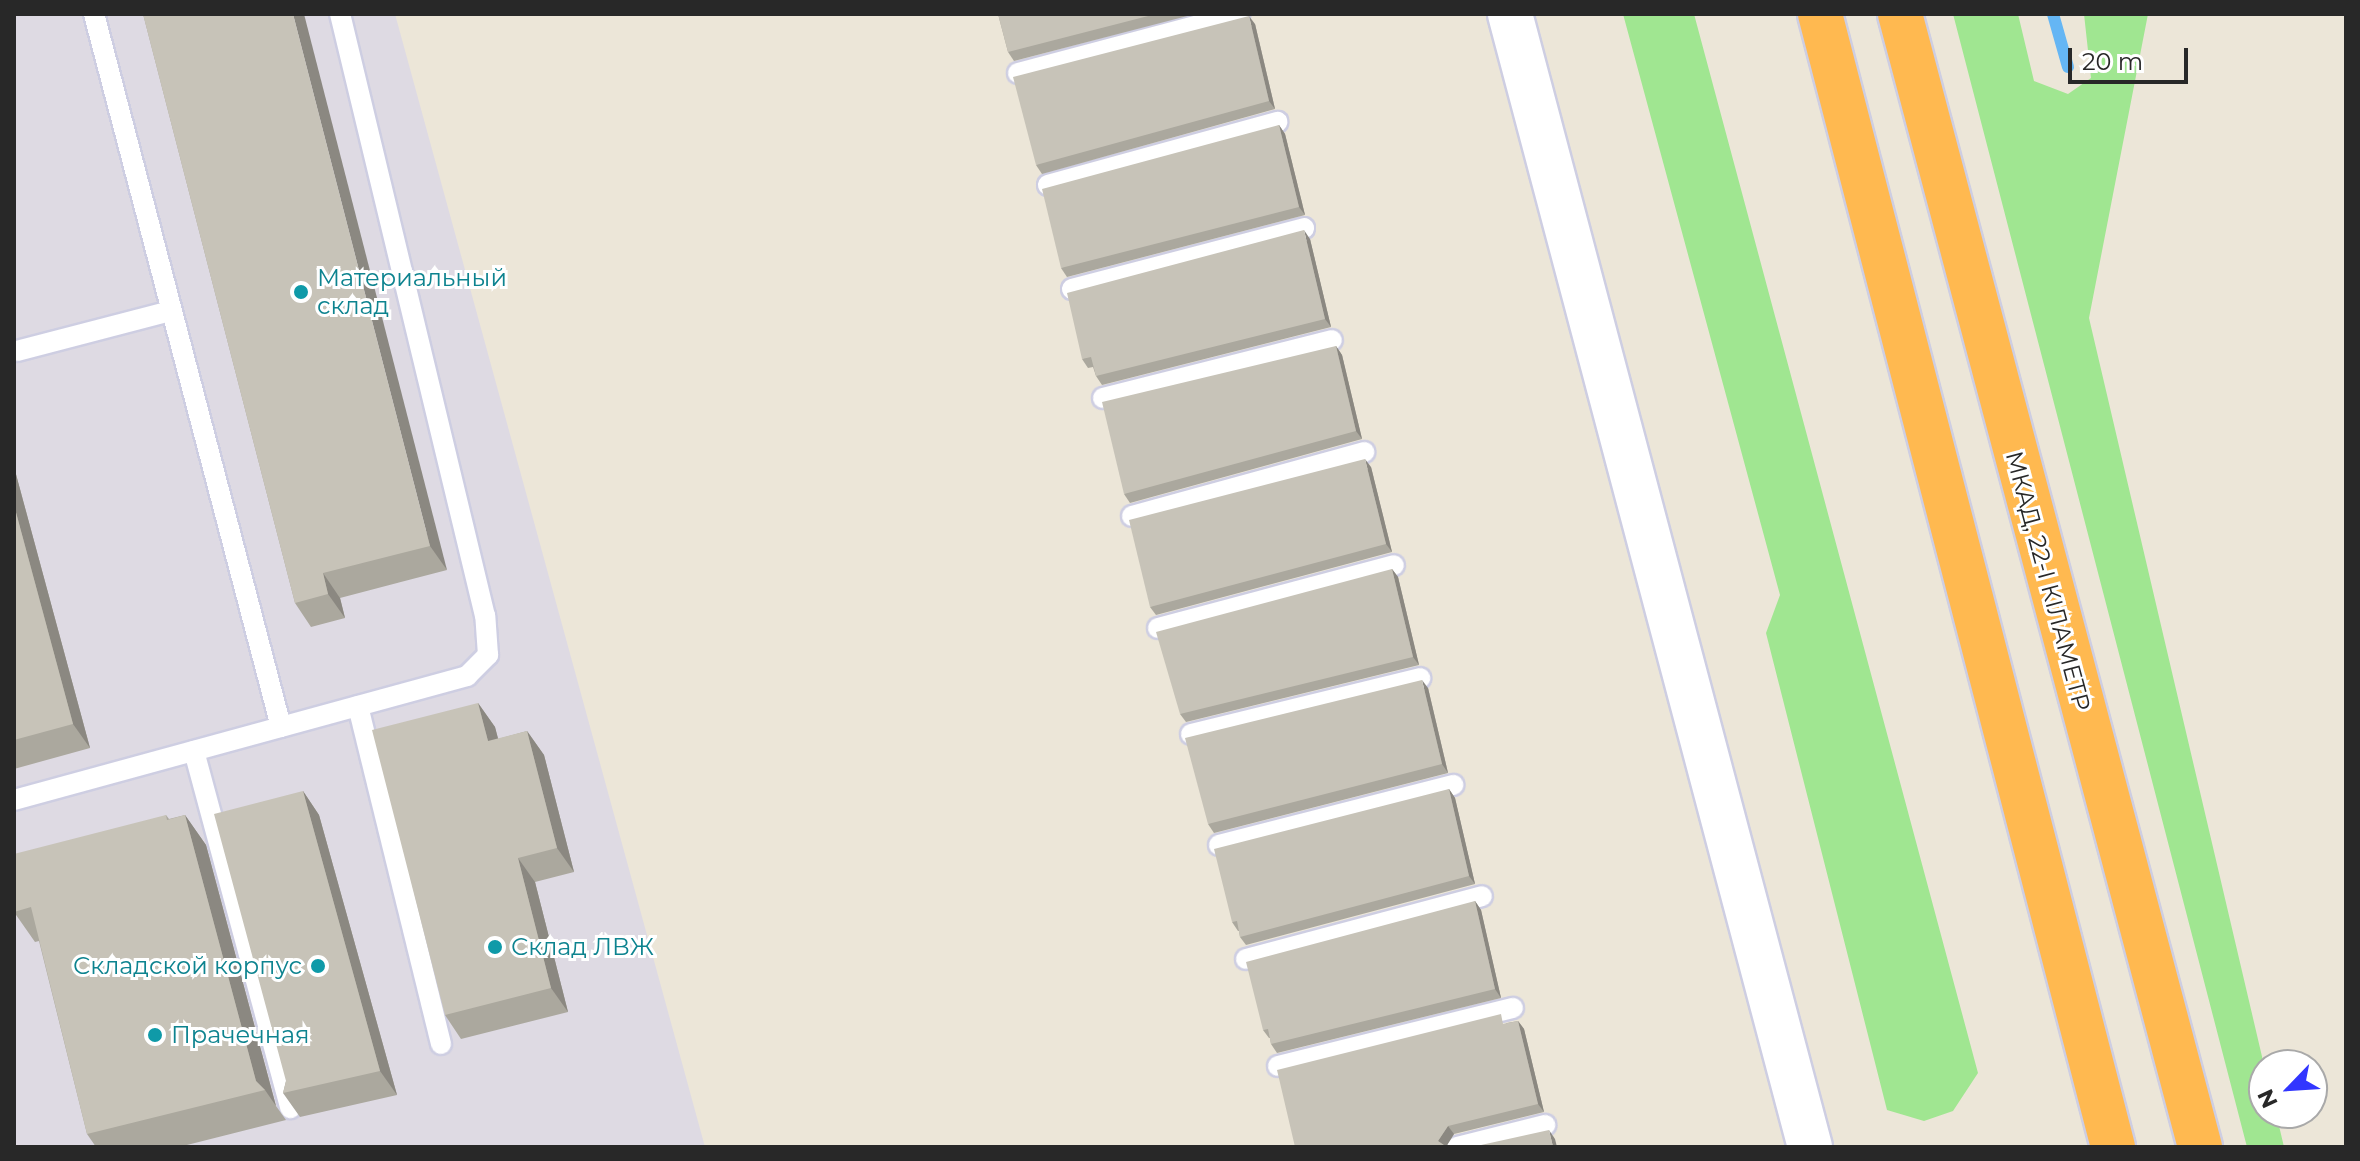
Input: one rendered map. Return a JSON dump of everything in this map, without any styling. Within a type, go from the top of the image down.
[{"type":"highway","points":[[1820,14],[2113,1147]]},
{"type":"highway","name":"МКАД, 22-І КІЛАМЕТР","points":[[1900,14],[2200,1147]]},
{"type":"street","points":[[1510,14],[1810,1147]]},
{"type":"lane","points":[[94,14],[281,727]]},
{"type":"lane","points":[[14,800],[467,676],[488,655],[485,616],[340,14]]},
{"type":"lane","points":[[1018,73],[1239,14]]},
{"type":"lane","points":[[1048,185],[1277,122]]},
{"type":"lane","points":[[1072,289],[1304,228]]},
{"type":"lane","points":[[17,351],[171,311]]},
{"type":"lane","points":[[1103,398],[1332,340]]},
{"type":"lane","points":[[1132,516],[1364,452]]},
{"type":"lane","points":[[1158,628],[1394,565]]},
{"type":"lane","points":[[1191,734],[1420,678]]},
{"type":"lane","points":[[358,706],[441,1044]]},
{"type":"lane","points":[[194,751],[290,1108]]},
{"type":"lane","points":[[1219,845],[1453,785]]},
{"type":"lane","points":[[1246,959],[1482,896]]},
{"type":"lane","points":[[1278,1066],[1513,1008]]},
{"type":"lane","points":[[1457,1147],[1545,1125]]},
{"type":"shaded area","points":[[14,14],[395,14],[705,1147],[14,1147]]},
{"type":"green space","points":[[1623,14],[1694,14],[1978,1073],[1953,1111],[1924,1121],[1887,1110],[1766,633],[1780,595]]},
{"type":"green space","points":[[1953,14],[2018,14],[2034,81],[2068,94],[2091,78],[2084,14],[2148,14],[2089,318],[2260,1049],[2248,1049],[2248,1129],[2280,1129],[2284,1147],[2247,1147]]},
{"type":"building","name":"Материальный склад","points":[[143,14],[293,14],[430,546],[323,573],[328,594],[295,603]]},
{"type":"building","points":[[998,14],[1156,14],[1008,52]]},
{"type":"building","points":[[1249,16],[1269,101],[1036,165],[1013,77]]},
{"type":"building","points":[[1279,125],[1299,207],[1061,268],[1042,189]]},
{"type":"building","points":[[1304,230],[1325,319],[1096,376],[1091,357],[1082,359],[1067,293]]},
{"type":"building","points":[[1336,346],[1356,431],[1124,494],[1102,402]]},
{"type":"building","points":[[1365,459],[1386,544],[1150,607],[1129,520]]},
{"type":"building","points":[[14,505],[73,724],[14,740]]},
{"type":"building","points":[[1392,569],[1413,657],[1180,714],[1156,632]]},
{"type":"building","points":[[1422,680],[1442,764],[1208,824],[1185,738]]},
{"type":"building","name":"Склад ЛВЖ","points":[[478,703],[488,741],[527,731],[557,848],[518,858],[551,988],[445,1015],[372,730]]},
{"type":"building","points":[[1449,789],[1469,876],[1240,937],[1237,921],[1232,922],[1214,849]]},
{"type":"building","name":"Складской корпус","points":[[303,791],[380,1071],[283,1093],[286,1081],[214,814]]},
{"type":"building","name":"Прачечная","points":[[166,815],[167,820],[185,815],[256,1081],[265,1090],[87,1134],[31,907],[14,912],[14,854]]},
{"type":"building","points":[[1475,901],[1495,989],[1271,1044],[1268,1029],[1263,1030],[1246,962]]},
{"type":"building","points":[[1501,1014],[1503,1024],[1518,1021],[1538,1104],[1448,1126],[1438,1141],[1447,1147],[1295,1147],[1277,1070]]},
{"type":"building","points":[[1549,1130],[1553,1147],[1472,1147]]},
{"type":"waterway","points":[[2053,14],[2068,67]]},
{"type":"place","name":"Материальный склад","points":[[301,292]]},
{"type":"place","name":"Склад ЛВЖ","points":[[495,947]]},
{"type":"place","name":"Складской корпус","points":[[318,966]]},
{"type":"place","name":"Прачечная","points":[[155,1035]]}]
